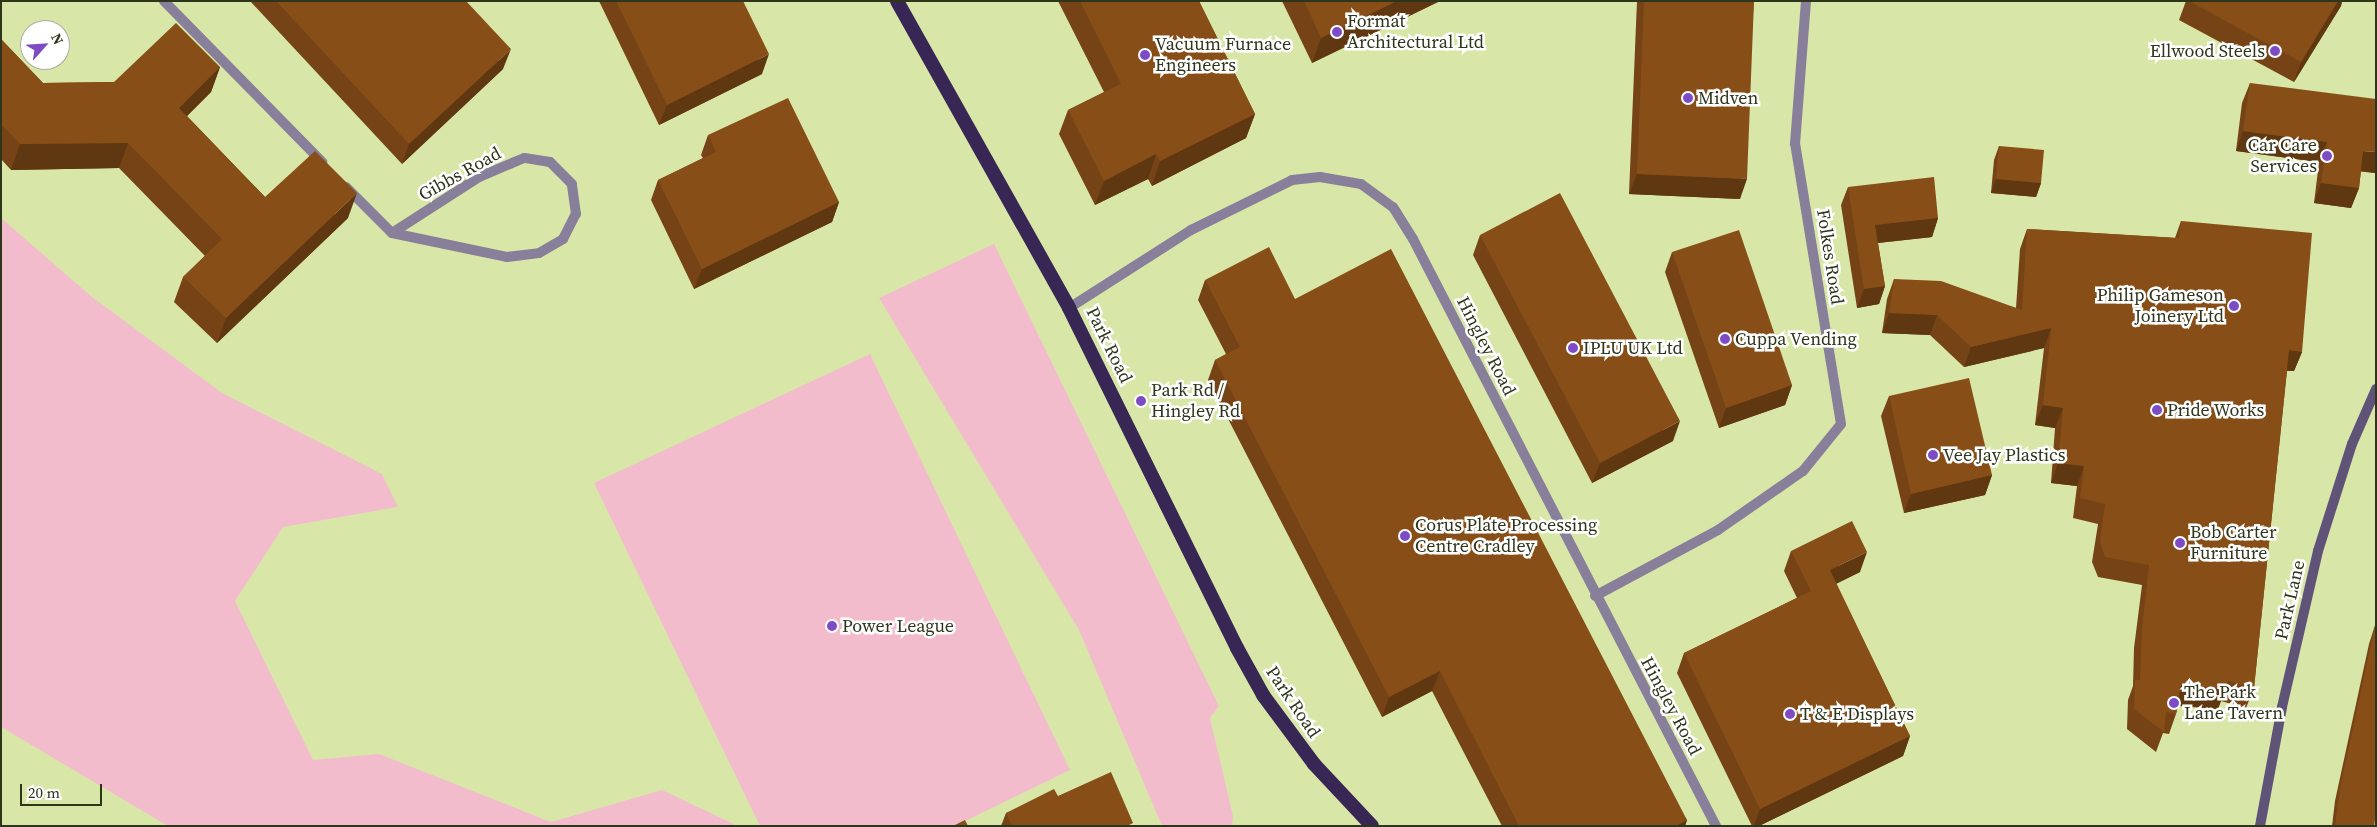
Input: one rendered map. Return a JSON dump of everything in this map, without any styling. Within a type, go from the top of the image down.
[{"type":"highway","name":"Park Road","points":[[897,1],[1069,308],[1232,639],[1264,695],[1314,764],[1372,826]]},
{"type":"main road","name":"Park Lane","points":[[2260,826],[2282,708],[2318,551],[2352,444],[2376,388]]},
{"type":"street","points":[[164,1],[392,233]]},
{"type":"street","name":"Folkes Road","points":[[1595,596],[1718,530],[1803,472],[1841,424],[1795,144],[1806,1]]},
{"type":"street","name":"Gibbs Road","points":[[524,158],[550,162],[572,184],[576,214],[564,239],[539,253],[507,257],[392,233],[479,177],[524,158]]},
{"type":"street","name":"Hingley Road","points":[[1069,308],[1191,230],[1292,180],[1320,177],[1361,184],[1393,206],[1413,239],[1595,596],[1716,826]]},
{"type":"shaded area","points":[[1,218],[92,297],[222,393],[382,474],[398,507],[283,527],[235,601],[313,760],[379,754],[551,822],[662,790],[738,826],[168,826],[1,727]]},
{"type":"shaded area","points":[[994,244],[1219,706],[1210,718],[1233,816],[1232,826],[1162,826],[1079,630],[879,298]]},
{"type":"shaded area","name":"Power League","points":[[870,354],[1070,770],[955,826],[760,826],[594,483]]},
{"type":"building","points":[[276,1],[466,1],[511,49],[409,144]]},
{"type":"building","points":[[616,1],[743,1],[769,54],[667,105]]},
{"type":"building","name":"Vacuum Furnace Engineers","points":[[1080,1],[1199,1],[1255,114],[1160,161],[1156,154],[1104,181],[1068,110],[1121,84]]},
{"type":"building","points":[[1304,1],[1397,1],[1321,38]]},
{"type":"building","name":"Midven","points":[[1644,1],[1754,1],[1747,179],[1637,174]]},
{"type":"building","points":[[2189,1],[2338,1],[2301,62]]},
{"type":"building","points":[[176,23],[220,67],[179,108],[265,197],[315,151],[357,193],[226,318],[183,277],[222,239],[128,143],[20,144],[1,124],[1,39],[20,59],[20,70],[31,70],[43,83],[114,82]]},
{"type":"building","name":"Car Care Services","points":[[2250,83],[2376,99],[2376,152],[2363,151],[2359,188],[2321,183],[2327,142],[2243,131]]},
{"type":"building","points":[[788,98],[839,202],[702,269],[658,180],[716,152],[708,135]]},
{"type":"building","points":[[1999,146],[2044,150],[2041,183],[1996,179]]},
{"type":"building","points":[[1934,177],[1938,218],[1875,225],[1885,286],[1864,289],[1848,187]]},
{"type":"building","name":"IPLU UK Ltd","points":[[1560,193],[1680,421],[1600,463],[1480,235]]},
{"type":"building","points":[[2181,221],[2312,233],[2302,352],[2289,350],[2254,688],[2228,681],[2225,689],[2181,685],[2176,714],[2166,712],[2164,732],[2134,709],[2135,680],[2140,680],[2142,629],[2149,565],[2105,557],[2100,542],[2105,504],[2080,498],[2084,466],[2058,463],[2063,408],[2043,405],[2051,328],[1971,347],[1937,315],[1889,313],[1894,279],[1941,281],[2022,310],[2027,229],[2179,238]]},
{"type":"building","name":"Cuppa Vending","points":[[1739,230],[1792,385],[1726,408],[1672,252]]},
{"type":"building","name":"Corus Plate Processing Centre Cradley","points":[[1269,247],[1295,299],[1391,249],[1687,820],[1676,826],[1519,826],[1440,671],[1389,697],[1215,360],[1240,347],[1205,280]]},
{"type":"building","name":"Vee Jay Plastics","points":[[1969,378],[1992,475],[1911,494],[1889,396]]},
{"type":"building","name":"T & E Displays","points":[[1852,521],[1867,552],[1830,570],[1910,736],[1760,809],[1684,653],[1811,591],[1791,551]]},
{"type":"building","points":[[2376,624],[2376,808],[2374,826],[2335,826],[2340,788]]},
{"type":"building","points":[[1111,772],[1133,823],[1127,826],[1012,826],[1006,813],[1054,789],[1058,796]]},
{"type":"building","points":[[965,820],[968,826],[953,826]]},
{"type":"place","name":"Format Architectural Ltd","points":[[1337,32]]},
{"type":"place","name":"Ellwood Steels","points":[[2275,51]]},
{"type":"place","name":"Vacuum Furnace Engineers","points":[[1145,55]]},
{"type":"place","name":"Midven","points":[[1688,98]]},
{"type":"place","name":"Car Care Services","points":[[2327,156]]},
{"type":"place","name":"Philip Gameson Joinery Ltd","points":[[2234,306]]},
{"type":"place","name":"Cuppa Vending","points":[[1725,339]]},
{"type":"place","name":"IPLU UK Ltd","points":[[1573,348]]},
{"type":"place","name":"Park Rd / Hingley Rd","points":[[1141,401]]},
{"type":"place","name":"Pride Works","points":[[2157,410]]},
{"type":"place","name":"Vee Jay Plastics","points":[[1933,455]]},
{"type":"place","name":"Corus Plate Processing Centre Cradley","points":[[1405,536]]},
{"type":"place","name":"Bob Carter Furniture","points":[[2180,543]]},
{"type":"place","name":"Power League","points":[[832,626]]},
{"type":"place","name":"The Park Lane Tavern","points":[[2174,703]]},
{"type":"place","name":"T & E Displays","points":[[1790,714]]}]
